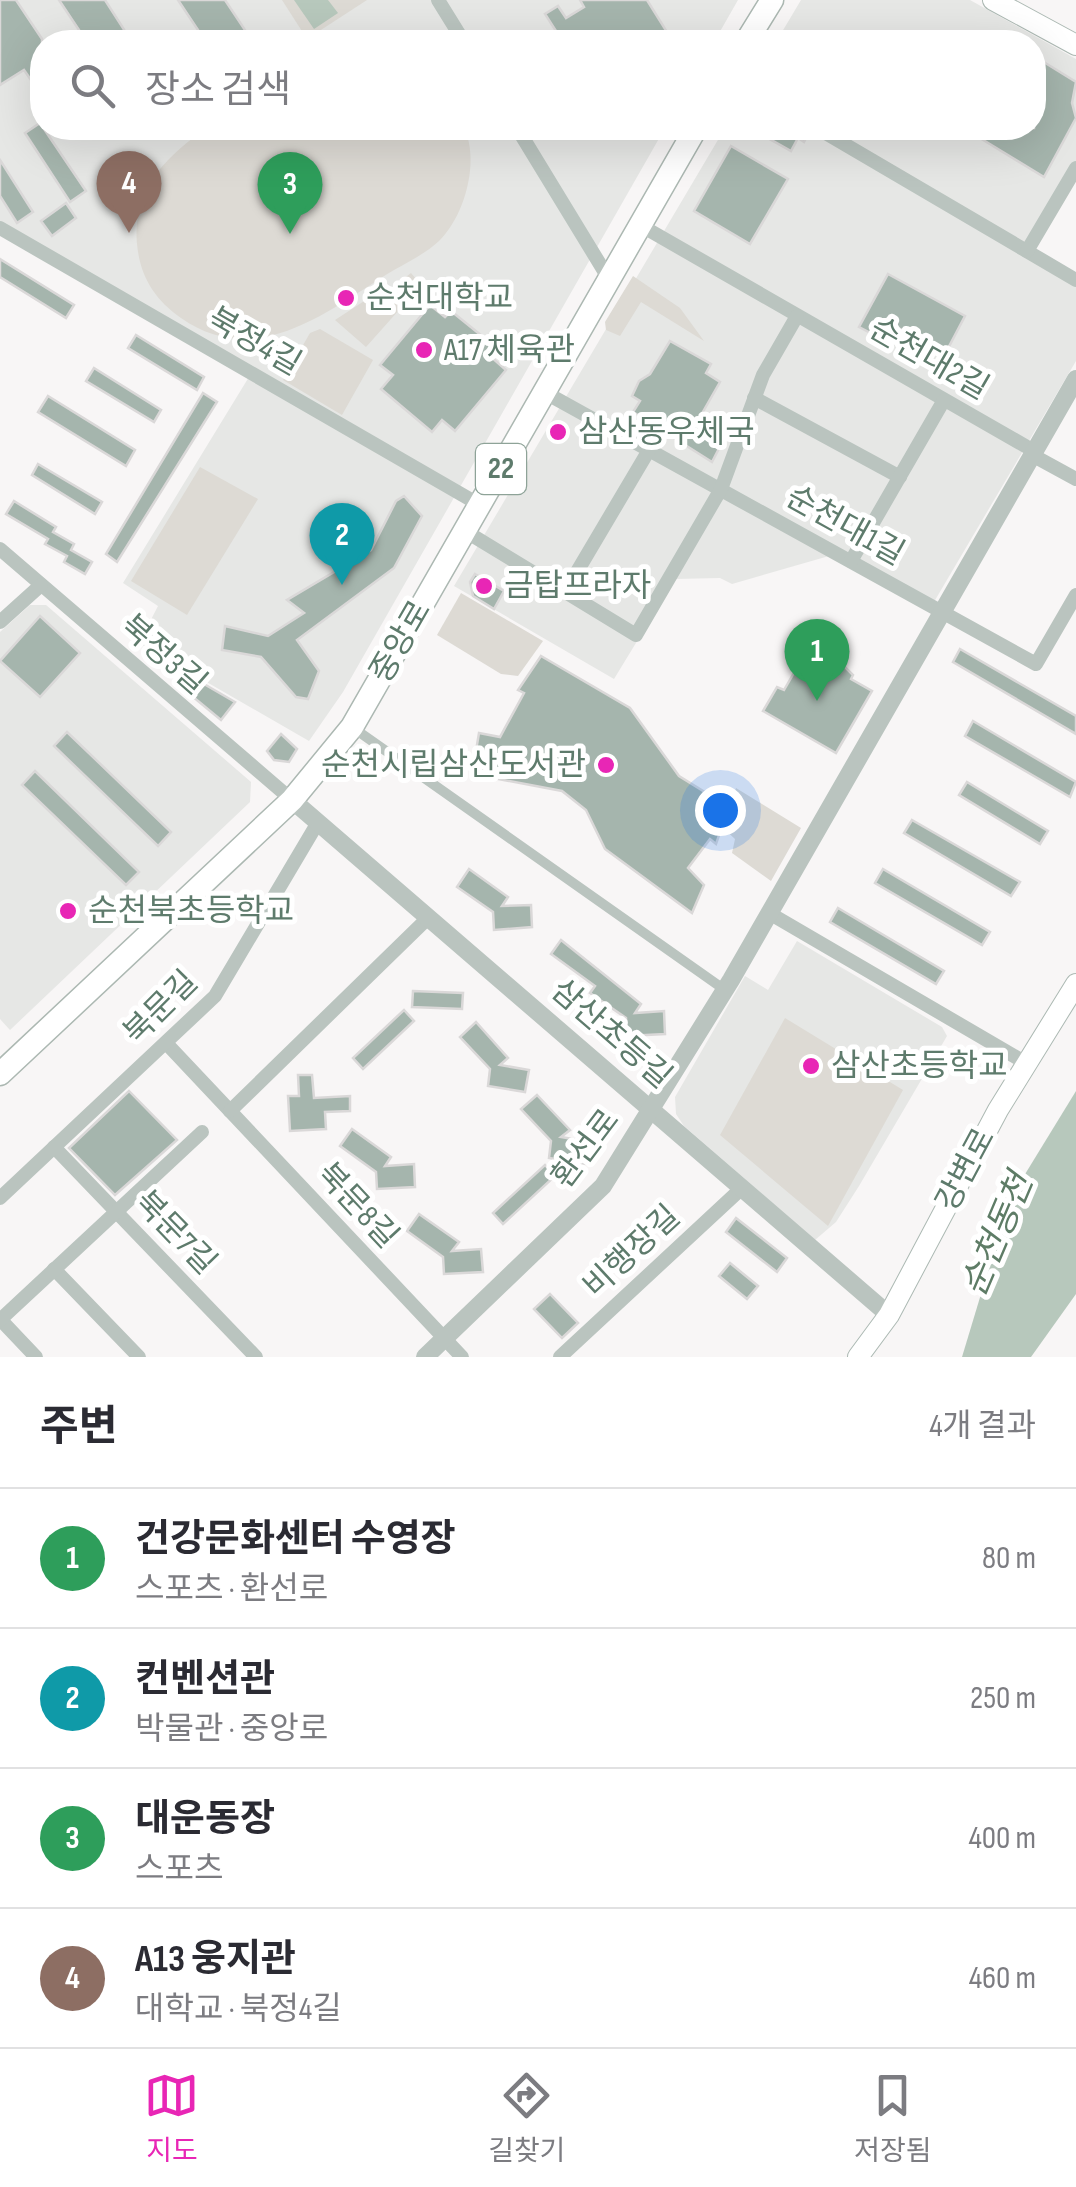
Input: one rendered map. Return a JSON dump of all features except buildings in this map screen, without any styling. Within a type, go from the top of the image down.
[{"type":"main road","points":[[753,30],[772,0]]},
{"type":"main road","points":[[993,0],[1076,45]]},
{"type":"main road","name":"중앙로","points":[[0,1074],[292,800],[352,728],[689,140]]},
{"type":"main road","name":"강변로","points":[[858,1357],[889,1315],[1026,1063],[1076,984]]},
{"type":"street","points":[[438,0],[457,30]]},
{"type":"street","points":[[523,140],[608,279]]},
{"type":"street","points":[[837,140],[1076,280]]},
{"type":"street","points":[[1027,251],[1076,168]]},
{"type":"street","name":"순천대2길","points":[[640,225],[1033,453]]},
{"type":"street","name":"북정4길","points":[[0,228],[480,505]]},
{"type":"street","points":[[465,531],[636,635],[722,490],[754,398],[797,316]]},
{"type":"street","name":"환선로","points":[[425,1357],[603,1186],[725,990],[1076,379]]},
{"type":"street","name":"순천대1길","points":[[544,392],[942,612]]},
{"type":"street","points":[[754,398],[900,477]]},
{"type":"street","points":[[851,561],[944,400]]},
{"type":"street","points":[[566,592],[650,450]]},
{"type":"street","points":[[1033,453],[1076,479]]},
{"type":"street","name":"북정3길","points":[[0,549],[292,800]]},
{"type":"street","points":[[0,622],[41,585]]},
{"type":"street","points":[[942,612],[1036,664],[1076,595]]},
{"type":"street","points":[[352,728],[725,990]]},
{"type":"street","name":"삼산초등길","points":[[292,800],[889,1315]]},
{"type":"street","name":"북문길","points":[[0,1198],[215,996],[317,824]]},
{"type":"street","points":[[769,913],[1026,1063]]},
{"type":"street","points":[[230,1111],[429,918]]},
{"type":"street","name":"북문8길","points":[[166,1043],[444,1339]]},
{"type":"street","points":[[36,1357],[0,1319],[202,1132]]},
{"type":"street","name":"북문7길","points":[[54,1147],[256,1357]]},
{"type":"street","name":"비행장길","points":[[560,1357],[742,1188]]},
{"type":"street","points":[[54,1270],[139,1357]]},
{"type":"street","points":[[444,1339],[462,1357]]},
{"type":"shaded area","name":"순천대학교","points":[[0,0],[738,0],[721,30],[30,30],[30,140],[658,140],[343,692],[309,741],[139,643],[158,606],[123,583],[252,372],[0,224]]},
{"type":"shaded area","points":[[282,0],[367,0],[321,30],[301,30]]},
{"type":"shaded area","points":[[294,0],[328,0],[338,13],[314,29]]},
{"type":"shaded area","points":[[801,0],[970,0],[1024,30],[783,30]]},
{"type":"shaded area","points":[[1046,42],[1076,59],[1076,168],[1027,251],[1076,283],[1076,361],[931,607],[829,556],[732,584],[720,578],[675,579],[614,679],[454,586],[718,140],[1046,140]]},
{"type":"shaded area","points":[[191,140],[469,140],[471,156],[463,203],[448,230],[426,251],[309,321],[259,338],[233,338],[207,332],[181,318],[163,303],[141,266],[137,244],[140,207],[155,176]]},
{"type":"shaded area","points":[[411,273],[425,290],[399,310],[366,347],[335,320],[378,292],[382,296]]},
{"type":"shaded area","points":[[633,276],[680,308],[704,341],[641,302],[620,336],[606,330],[605,322]]},
{"type":"shaded area","points":[[320,329],[373,360],[342,415],[283,380],[310,333]]},
{"type":"shaded area","points":[[200,467],[258,499],[187,615],[131,581]]},
{"type":"shaded area","points":[[461,593],[543,641],[518,676],[501,674],[437,635]]},
{"type":"shaded area","name":"순천북초등학교","points":[[30,605],[46,605],[251,782],[250,802],[10,1030],[0,1019],[0,632]]},
{"type":"shaded area","points":[[736,788],[801,828],[771,881],[732,853],[735,839],[722,827]]},
{"type":"shaded area","name":"삼산초등학교","points":[[797,941],[942,1027],[947,1036],[836,1222],[815,1240],[684,1126],[676,1114],[675,1097],[745,976],[768,990]]},
{"type":"shaded area","points":[[785,1018],[903,1090],[828,1226],[720,1135]]},
{"type":"shaded area","points":[[1076,1091],[1076,1294],[1031,1357],[962,1357],[997,1241],[1019,1184]]},
{"type":"place","name":"A13 웅지관","points":[[129,233]]},
{"type":"place","name":"대운동장","points":[[290,234]]},
{"type":"place","name":"순천대학교","points":[[346,298]]},
{"type":"place","name":"A17 체육관","points":[[424,350]]},
{"type":"place","name":"삼산동우체국","points":[[558,432]]},
{"type":"place","name":"컨벤션관","points":[[342,585]]},
{"type":"place","name":"금탑프라자","points":[[484,586]]},
{"type":"place","name":"건강문화센터 수영장","points":[[817,701]]},
{"type":"place","name":"순천시립삼산도서관","points":[[606,765]]},
{"type":"place","name":"순천북초등학교","points":[[68,911]]},
{"type":"place","name":"삼산초등학교","points":[[811,1066]]},
{"type":"water label","name":"순천동천","points":[[998,1235]]}]
